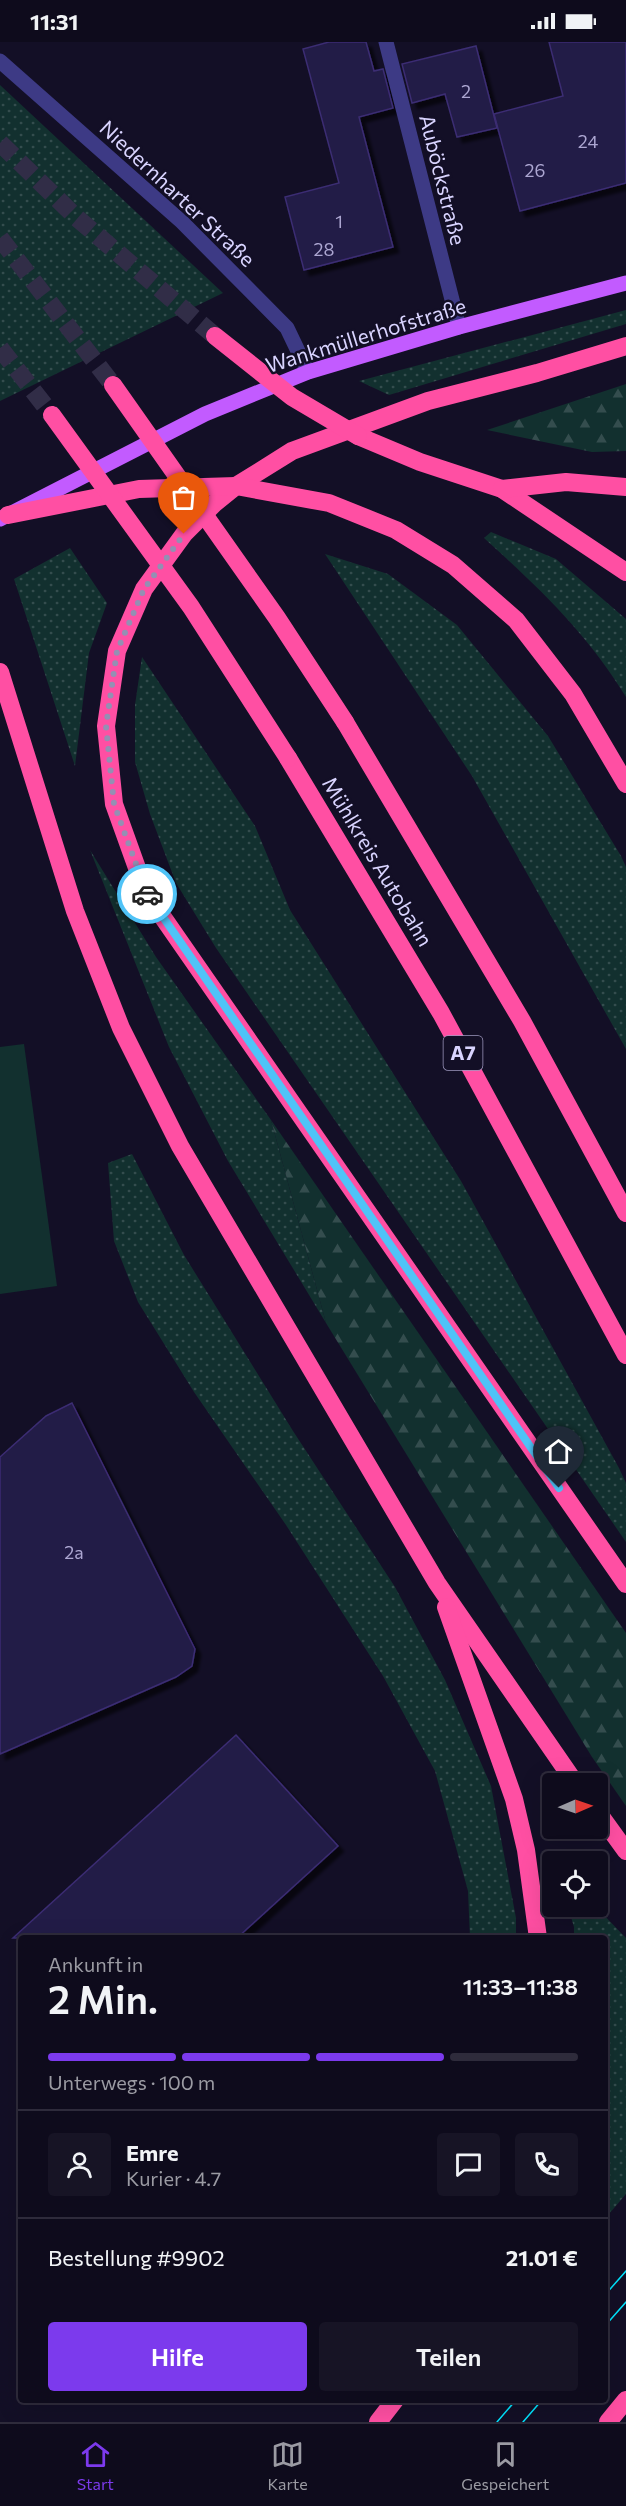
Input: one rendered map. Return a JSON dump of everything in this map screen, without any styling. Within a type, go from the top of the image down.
[{"type":"highway","points":[[215,336],[292,397],[358,436],[420,462],[502,489],[626,572]]},
{"type":"highway","points":[[626,346],[537,373],[428,401],[360,425],[292,452],[236,486],[184,534],[144,589],[117,651],[106,726],[114,804],[146,893],[626,1584]]},
{"type":"highway","name":"Mühlkreis Autobahn","points":[[113,385],[277,618],[345,722],[522,1021],[626,1213]]},
{"type":"highway","name":"Mühlkreis Autobahn","points":[[52,415],[191,607],[288,758],[441,1013],[626,1355]]},
{"type":"highway","points":[[502,489],[566,482],[626,487]]},
{"type":"highway","points":[[4,517],[139,489],[236,486],[329,503],[396,530],[453,565],[516,620],[573,694],[626,784]]},
{"type":"highway","points":[[0,672],[75,911],[121,1028],[180,1146],[437,1583],[568,1773]]},
{"type":"highway","points":[[437,1583],[514,1799],[526,1850],[538,1935]]},
{"type":"highway","points":[[608,1826],[626,1851]]},
{"type":"highway","points":[[608,2422],[626,2400]]},
{"type":"highway","points":[[378,2422],[393,2403]]},
{"type":"main road","name":"Wankmüllerhofstraße","points":[[4,517],[205,414],[308,372],[459,327],[626,283]]},
{"type":"street","name":"Auböckstraße","points":[[386,42],[459,327]]},
{"type":"street","name":"Niedernharter Straße","points":[[0,61],[182,222],[287,328],[308,372]]},
{"type":"green space","points":[[0,85],[223,293],[0,401]]},
{"type":"green space","points":[[626,310],[626,324],[389,395],[359,381]]},
{"type":"green space","points":[[626,384],[626,451],[592,452],[487,430]]},
{"type":"green space","points":[[491,532],[556,559],[626,619],[626,697],[595,652],[561,612],[484,538]]},
{"type":"green space","points":[[70,548],[107,603],[89,653],[75,766],[14,579]]},
{"type":"green space","points":[[325,554],[388,574],[457,625],[548,736],[621,856],[626,867],[626,1049],[472,776]]},
{"type":"green space","points":[[142,657],[255,826],[290,910],[461,1181],[619,1468],[626,1483],[626,1542],[216,948],[176,883],[150,814],[135,762],[135,705]]},
{"type":"green space","points":[[90,850],[156,957],[271,1120],[326,1323],[228,1161],[169,1047]]},
{"type":"green space","points":[[24,1044],[57,1286],[0,1294],[0,1047]]},
{"type":"green space","points":[[271,1120],[626,1633],[626,1806],[608,1780],[608,1773],[603,1773],[592,1757],[326,1323]]},
{"type":"green space","points":[[132,1154],[184,1255],[293,1431],[395,1587],[445,1680],[491,1786],[516,1918],[516,1935],[470,1935],[468,1891],[435,1771],[383,1676],[286,1525],[194,1392],[138,1302],[114,1241],[108,1163]]},
{"type":"green space","points":[[571,1917],[606,1917],[626,1938],[626,2194],[609,2214],[608,1935],[574,1935]]},
{"type":"building","points":[[329,42],[366,42],[374,71],[383,69],[393,108],[359,117],[393,247],[304,270],[285,197],[339,183],[303,49]]},
{"type":"building","points":[[549,42],[626,42],[626,183],[520,211],[494,114],[563,96]]},
{"type":"building","points":[[476,46],[497,128],[457,137],[445,94],[412,103],[402,64]]},
{"type":"building","points":[[72,1403],[195,1649],[192,1666],[176,1677],[0,1754],[0,1457],[46,1416]]},
{"type":"building","points":[[236,1735],[338,1846],[240,1935],[18,1935],[18,1938],[13,1938]]},
{"type":"tunnel","points":[[0,143],[77,218],[215,336]]},
{"type":"tunnel","points":[[0,238],[113,385]]},
{"type":"tunnel","points":[[0,348],[52,415]]},
{"type":"tram line","points":[[608,2291],[626,2271]]},
{"type":"tram line","points":[[608,2322],[626,2302]]},
{"type":"tram line","points":[[497,2422],[513,2403]]},
{"type":"tram line","points":[[523,2422],[539,2403]]},
{"type":"way so far","points":[[147,894],[114,804],[106,726],[117,651],[144,589],[184,534]]},
{"type":"route","points":[[147,894],[559,1488]]}]
